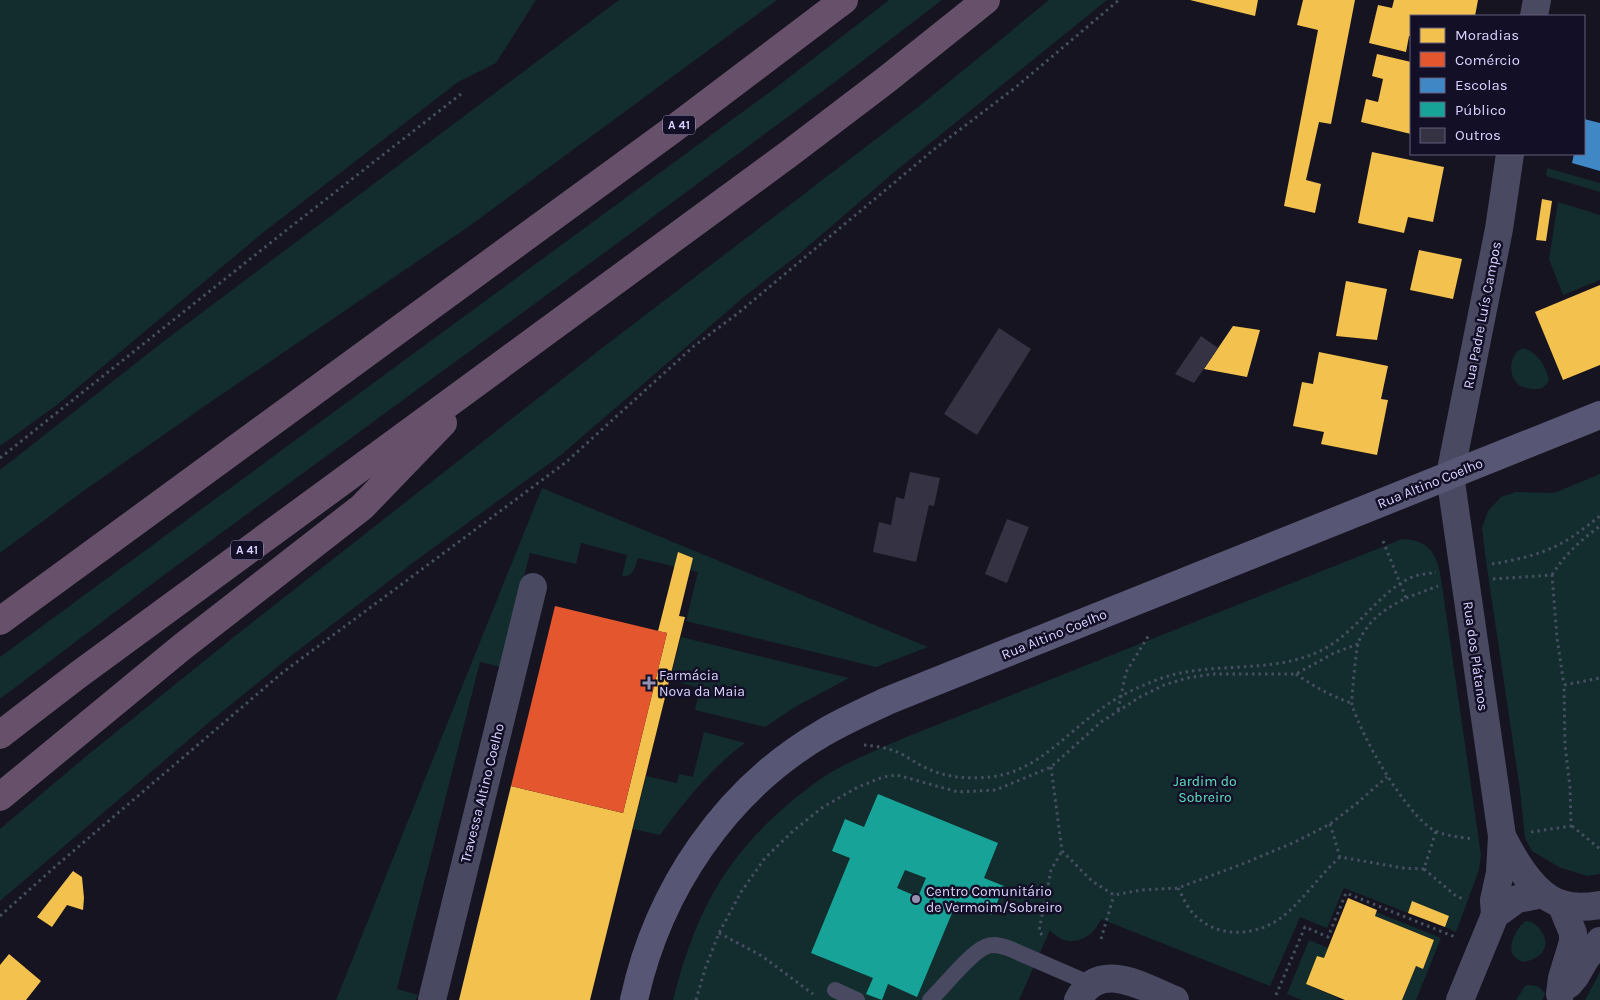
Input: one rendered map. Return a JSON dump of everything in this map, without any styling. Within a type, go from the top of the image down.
[{"type":"highway","name":"A 41","points":[[0,621],[672,130],[844,0]]},
{"type":"highway","name":"A 41","points":[[0,735],[86,669],[790,153],[886,80],[986,0]]},
{"type":"highway","points":[[0,797],[182,648],[362,507],[496,369]]},
{"type":"main road","name":"Rua Altino Coelho","points":[[634,1000],[652,936],[692,858],[733,805],[756,783],[822,733],[887,701],[1600,415]]},
{"type":"street","points":[[1534,15],[1536,0]]},
{"type":"street","name":"Rua Padre Luís Campos","points":[[1450,475],[1497,238],[1510,155]]},
{"type":"street","name":"Rua dos Plátanos","points":[[1450,475],[1502,836],[1500,874],[1494,900],[1495,915]]},
{"type":"street","name":"Travessa Altino Coelho","points":[[432,1000],[533,587]]},
{"type":"street","name":"Rua dos Plátanos","points":[[1502,836],[1521,872],[1552,899],[1573,933],[1573,942],[1562,978],[1559,997]]},
{"type":"street","points":[[1460,1000],[1495,915],[1517,899],[1552,899],[1578,906],[1600,905]]},
{"type":"street","points":[[1559,997],[1600,940]]},
{"type":"street","points":[[1085,992],[1096,981],[1111,977],[1126,980],[1175,1000]]},
{"type":"lane","points":[[930,1000],[971,957],[984,947],[994,945],[1008,948],[1085,992]]},
{"type":"lane","points":[[835,990],[857,1000]]},
{"type":"path","points":[[0,916],[282,673],[565,463],[694,346],[737,314],[937,146],[1016,87],[1119,0]]},
{"type":"path","points":[[0,458],[276,238],[461,94]]},
{"type":"path","points":[[1486,564],[1519,560],[1542,552],[1563,543],[1600,516]]},
{"type":"path","points":[[1572,826],[1565,745],[1564,685],[1557,638],[1552,576],[1561,560],[1577,543],[1600,526]]},
{"type":"path","points":[[1383,540],[1406,598]]},
{"type":"path","points":[[861,745],[897,752],[919,765],[943,775],[992,777],[1009,774],[1054,749],[1102,708],[1156,680],[1180,672],[1232,666],[1268,666],[1302,659],[1335,644],[1366,616],[1388,592],[1401,583],[1413,577],[1440,572]]},
{"type":"path","points":[[1488,579],[1552,576]]},
{"type":"path","points":[[1442,585],[1406,598],[1389,607],[1375,618],[1365,630],[1358,644],[1351,703],[1387,777],[1429,827],[1448,835],[1502,836],[1572,826],[1600,849]]},
{"type":"path","points":[[1118,710],[1126,672],[1149,635]]},
{"type":"path","points":[[696,1000],[705,969],[719,934],[741,892],[765,858],[793,831],[823,807],[858,787],[883,777],[897,775],[958,792],[996,790],[1051,767],[1101,722],[1118,710],[1164,685],[1187,678],[1212,674],[1296,674],[1334,653],[1358,644]]},
{"type":"path","points":[[1296,674],[1313,686],[1351,703]]},
{"type":"path","points":[[1564,685],[1600,678]]},
{"type":"path","points":[[1045,940],[1039,932],[1051,870],[1062,851],[1051,767]]},
{"type":"path","points":[[1062,851],[1092,881],[1114,895],[1141,890],[1178,888],[1295,842],[1330,824],[1387,777]]},
{"type":"path","points":[[1330,824],[1340,856]]},
{"type":"path","points":[[1424,869],[1436,830]]},
{"type":"path","points":[[1340,856],[1403,868],[1424,869],[1456,896],[1468,901]]},
{"type":"path","points":[[1178,888],[1191,912],[1218,930],[1235,933],[1256,931],[1272,924],[1286,914],[1340,856]]},
{"type":"path","points":[[1276,995],[1304,927],[1328,937],[1346,893],[1482,948]]},
{"type":"path","points":[[1101,939],[1114,895]]},
{"type":"path","points":[[719,934],[762,956],[818,998]]},
{"type":"green space","points":[[0,0],[536,0],[496,63],[458,82],[265,231],[58,404],[0,446]]},
{"type":"green space","points":[[619,0],[777,0],[468,227],[209,403],[82,492],[0,553],[0,470],[164,341]]},
{"type":"green space","points":[[889,0],[942,0],[835,82],[168,572],[0,699],[0,657],[774,89]]},
{"type":"green space","points":[[1049,0],[1107,0],[892,174],[798,255],[745,296],[561,455],[418,559],[287,659],[206,725],[0,901],[0,829],[84,758],[235,636],[602,348],[922,104]]},
{"type":"green space","points":[[1547,168],[1600,183],[1600,192],[1546,176]]},
{"type":"green space","points":[[1558,202],[1600,215],[1600,280],[1563,295],[1549,259]]},
{"type":"green space","points":[[1523,348],[1537,356],[1546,370],[1549,380],[1541,388],[1522,387],[1514,378],[1511,367],[1512,361],[1518,351]]},
{"type":"green space","points":[[1600,474],[1600,874],[1587,876],[1559,867],[1532,851],[1525,838],[1520,790],[1482,528],[1488,511],[1501,497],[1516,492],[1554,493]]},
{"type":"green space","points":[[542,488],[928,647],[876,667],[686,621],[698,572],[638,558],[632,573],[622,576],[627,555],[581,543],[576,564],[530,553],[501,667],[480,662],[397,989],[418,995],[416,1000],[336,1000]]},
{"type":"green space","name":"Jardim do Sobreiro","points":[[1402,539],[1417,541],[1428,548],[1438,564],[1440,572],[1481,855],[1479,870],[1456,932],[1445,927],[1449,916],[1408,913],[1344,888],[1327,928],[1300,917],[1270,986],[1101,919],[1092,933],[1078,940],[1064,940],[1050,930],[1019,1000],[673,1000],[690,943],[713,893],[727,870],[763,827],[799,795],[827,775],[850,762],[904,738]]},
{"type":"green space","points":[[681,637],[849,678],[795,707],[765,727],[695,710],[700,688],[670,680]]},
{"type":"green space","points":[[704,732],[745,743],[721,763],[699,786],[660,835],[633,829],[646,776],[677,783],[679,774],[693,777]]},
{"type":"green space","points":[[1376,912],[1441,938],[1416,1000],[1402,1000],[1416,966],[1423,969],[1434,940],[1375,916]]},
{"type":"green space","points":[[1526,921],[1532,922],[1539,928],[1543,934],[1545,945],[1541,954],[1524,962],[1518,960],[1513,955],[1511,947],[1516,932]]},
{"type":"green space","points":[[1309,940],[1328,948],[1324,958],[1317,956],[1306,984],[1338,998],[1337,1000],[1302,1000],[1287,994]]},
{"type":"green space","points":[[1600,972],[1600,1000],[1585,1000]]},
{"type":"green space","points":[[1525,986],[1537,986],[1545,994],[1542,1000],[1516,1000]]},
{"type":"building: Moradias","points":[[1190,0],[1258,0],[1255,16]]},
{"type":"building: Moradias","points":[[1303,0],[1355,0],[1331,124],[1319,122],[1306,180],[1321,184],[1315,213],[1284,206],[1318,30],[1297,25]]},
{"type":"building: Moradias","points":[[1394,0],[1478,0],[1475,15],[1410,15],[1410,36],[1406,52],[1369,43],[1378,5],[1392,8]]},
{"type":"building: Moradias","points":[[1377,54],[1410,62],[1410,134],[1361,122],[1366,99],[1378,102],[1383,79],[1372,76]]},
{"type":"building: Moradias","points":[[1372,152],[1444,167],[1433,222],[1408,217],[1404,233],[1358,223]]},
{"type":"building: Moradias","points":[[1542,199],[1552,201],[1546,241],[1536,240]]},
{"type":"building: Moradias","points":[[1419,250],[1462,259],[1453,299],[1410,290]]},
{"type":"building: Moradias","points":[[1346,281],[1387,289],[1377,340],[1336,336]]},
{"type":"building: Moradias","points":[[1600,285],[1600,365],[1563,380],[1535,312]]},
{"type":"building: Moradias","points":[[1233,326],[1260,330],[1247,377],[1204,369]]},
{"type":"building: Moradias","points":[[1319,352],[1388,366],[1381,399],[1388,400],[1377,455],[1321,444],[1324,432],[1293,426],[1302,382],[1313,384]]},
{"type":"building: Moradias","points":[[678,552],[693,558],[679,616],[685,617],[590,1000],[459,1000],[511,786],[623,813],[667,633],[658,631]]},
{"type":"building: Moradias","points":[[73,871],[82,877],[83,910],[67,905],[52,927],[37,917]]},
{"type":"building: Moradias","points":[[1348,898],[1377,910],[1375,916],[1434,940],[1423,969],[1416,966],[1402,1000],[1345,1000],[1306,984],[1317,956],[1324,958]]},
{"type":"building: Moradias","points":[[1412,901],[1449,916],[1445,927],[1408,913]]},
{"type":"building: Moradias","points":[[9,954],[41,981],[26,1000],[0,1000],[0,965]]},
{"type":"building: Comércio","points":[[555,606],[667,633],[623,813],[511,786]]},
{"type":"building: Escolas","points":[[1585,119],[1600,123],[1600,171],[1572,163],[1574,155],[1585,155]]},
{"type":"building: Público","name":"Centro Comunitário de Vermoim/Sobreiro","points":[[878,794],[998,843],[984,878],[1004,886],[992,915],[957,901],[917,997],[888,984],[882,1000],[866,994],[873,978],[811,953],[850,858],[832,851],[845,819],[864,827]],"holes":[[[905,870],[926,878],[918,897],[897,888]]]},
{"type":"building: Outros","points":[[999,328],[1031,349],[977,435],[944,414]]},
{"type":"building: Outros","points":[[1201,336],[1218,348],[1194,383],[1175,374]]},
{"type":"building: Outros","points":[[910,472],[940,478],[934,506],[929,505],[916,562],[873,552],[879,522],[891,525],[896,497],[904,499]]},
{"type":"building: Outros","points":[[1007,519],[1029,527],[1007,583],[985,574]]},
{"type":"place","name":"Farmácia Nova da Maia","points":[[649,683]]},
{"type":"place","name":"Centro Comunitário de Vermoim/Sobreiro","points":[[916,899]]}]
